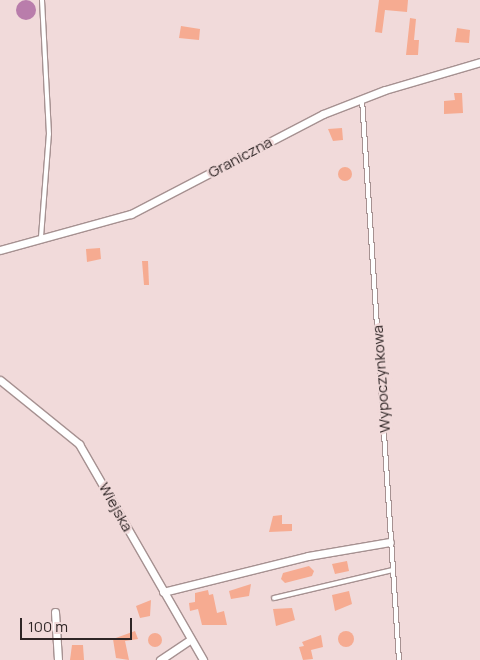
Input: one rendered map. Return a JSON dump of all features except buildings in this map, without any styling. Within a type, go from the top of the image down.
[{"type":"street","name":"Graniczna","points":[[0,250],[131,214],[323,114],[362,99],[480,62]]},
{"type":"street","name":"Wiejska","points":[[0,380],[79,444],[203,660]]},
{"type":"street","points":[[163,592],[308,556],[390,542]]},
{"type":"street","points":[[55,612],[58,660]]},
{"type":"street","points":[[160,660],[191,640]]},
{"type":"lane","points":[[42,0],[49,134],[42,237]]},
{"type":"lane","name":"Wypoczynkowa","points":[[362,99],[399,660]]},
{"type":"lane","points":[[274,598],[392,570]]},
{"type":"shaded area","points":[[26,0],[33,3],[36,10],[33,17],[26,20],[19,17],[16,10],[19,3]]}]
